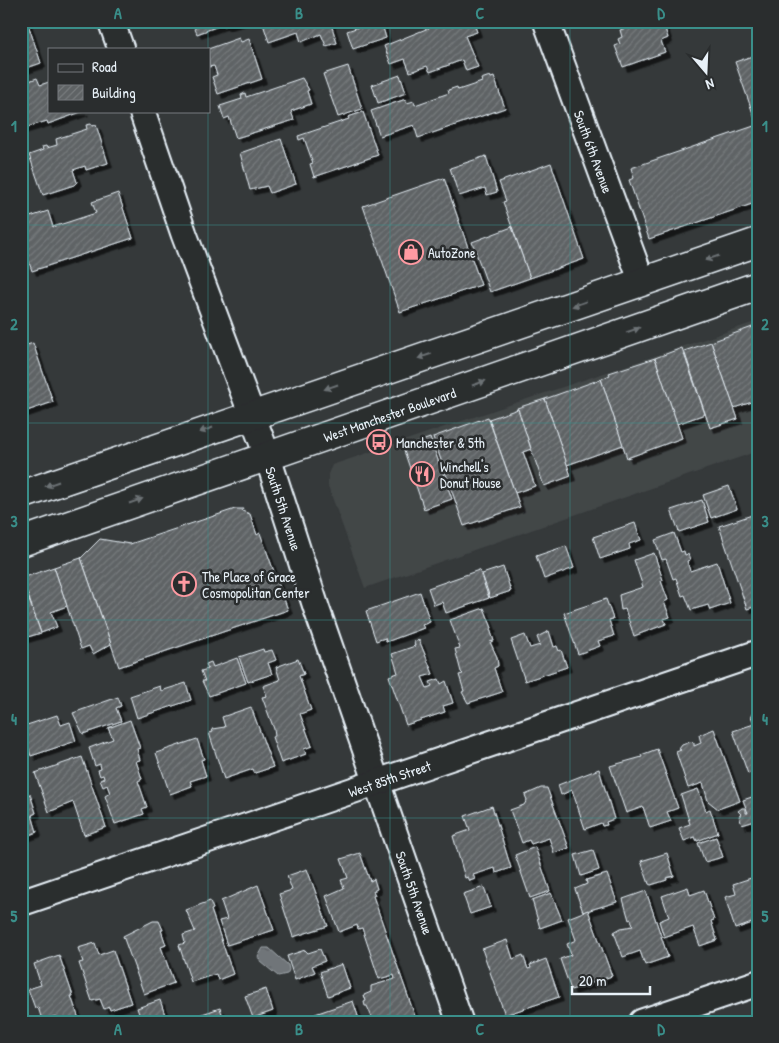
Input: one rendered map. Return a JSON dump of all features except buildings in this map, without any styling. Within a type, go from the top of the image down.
[{"type":"main road","points":[[21,495],[252,414],[758,242]]},
{"type":"main road","name":"West Manchester Boulevard","points":[[21,542],[758,286]]},
{"type":"street","points":[[112,21],[121,48]]},
{"type":"street","name":"South 6th Avenue","points":[[546,21],[642,282]]},
{"type":"street","name":"South 5th Avenue","points":[[142,112],[184,234],[268,456],[317,610],[460,1022]]},
{"type":"street","name":"West 85th Street","points":[[21,903],[758,652]]},
{"type":"street","points":[[642,1022],[758,983]]},
{"type":"shaded area","points":[[758,321],[758,451],[365,588],[328,486],[328,474],[332,465]]},
{"type":"water","points":[[263,948],[269,948],[288,965],[289,970],[287,974],[278,976],[261,962],[258,957]]},
{"type":"place","name":"AutoZone","points":[[411,252]]},
{"type":"place","name":"Manchester & 5th","points":[[379,442]]},
{"type":"place","name":"Winchell's Donut House","points":[[422,474]]},
{"type":"place","name":"The Place of Grace Cosmopolitan Center","points":[[184,584]]}]
